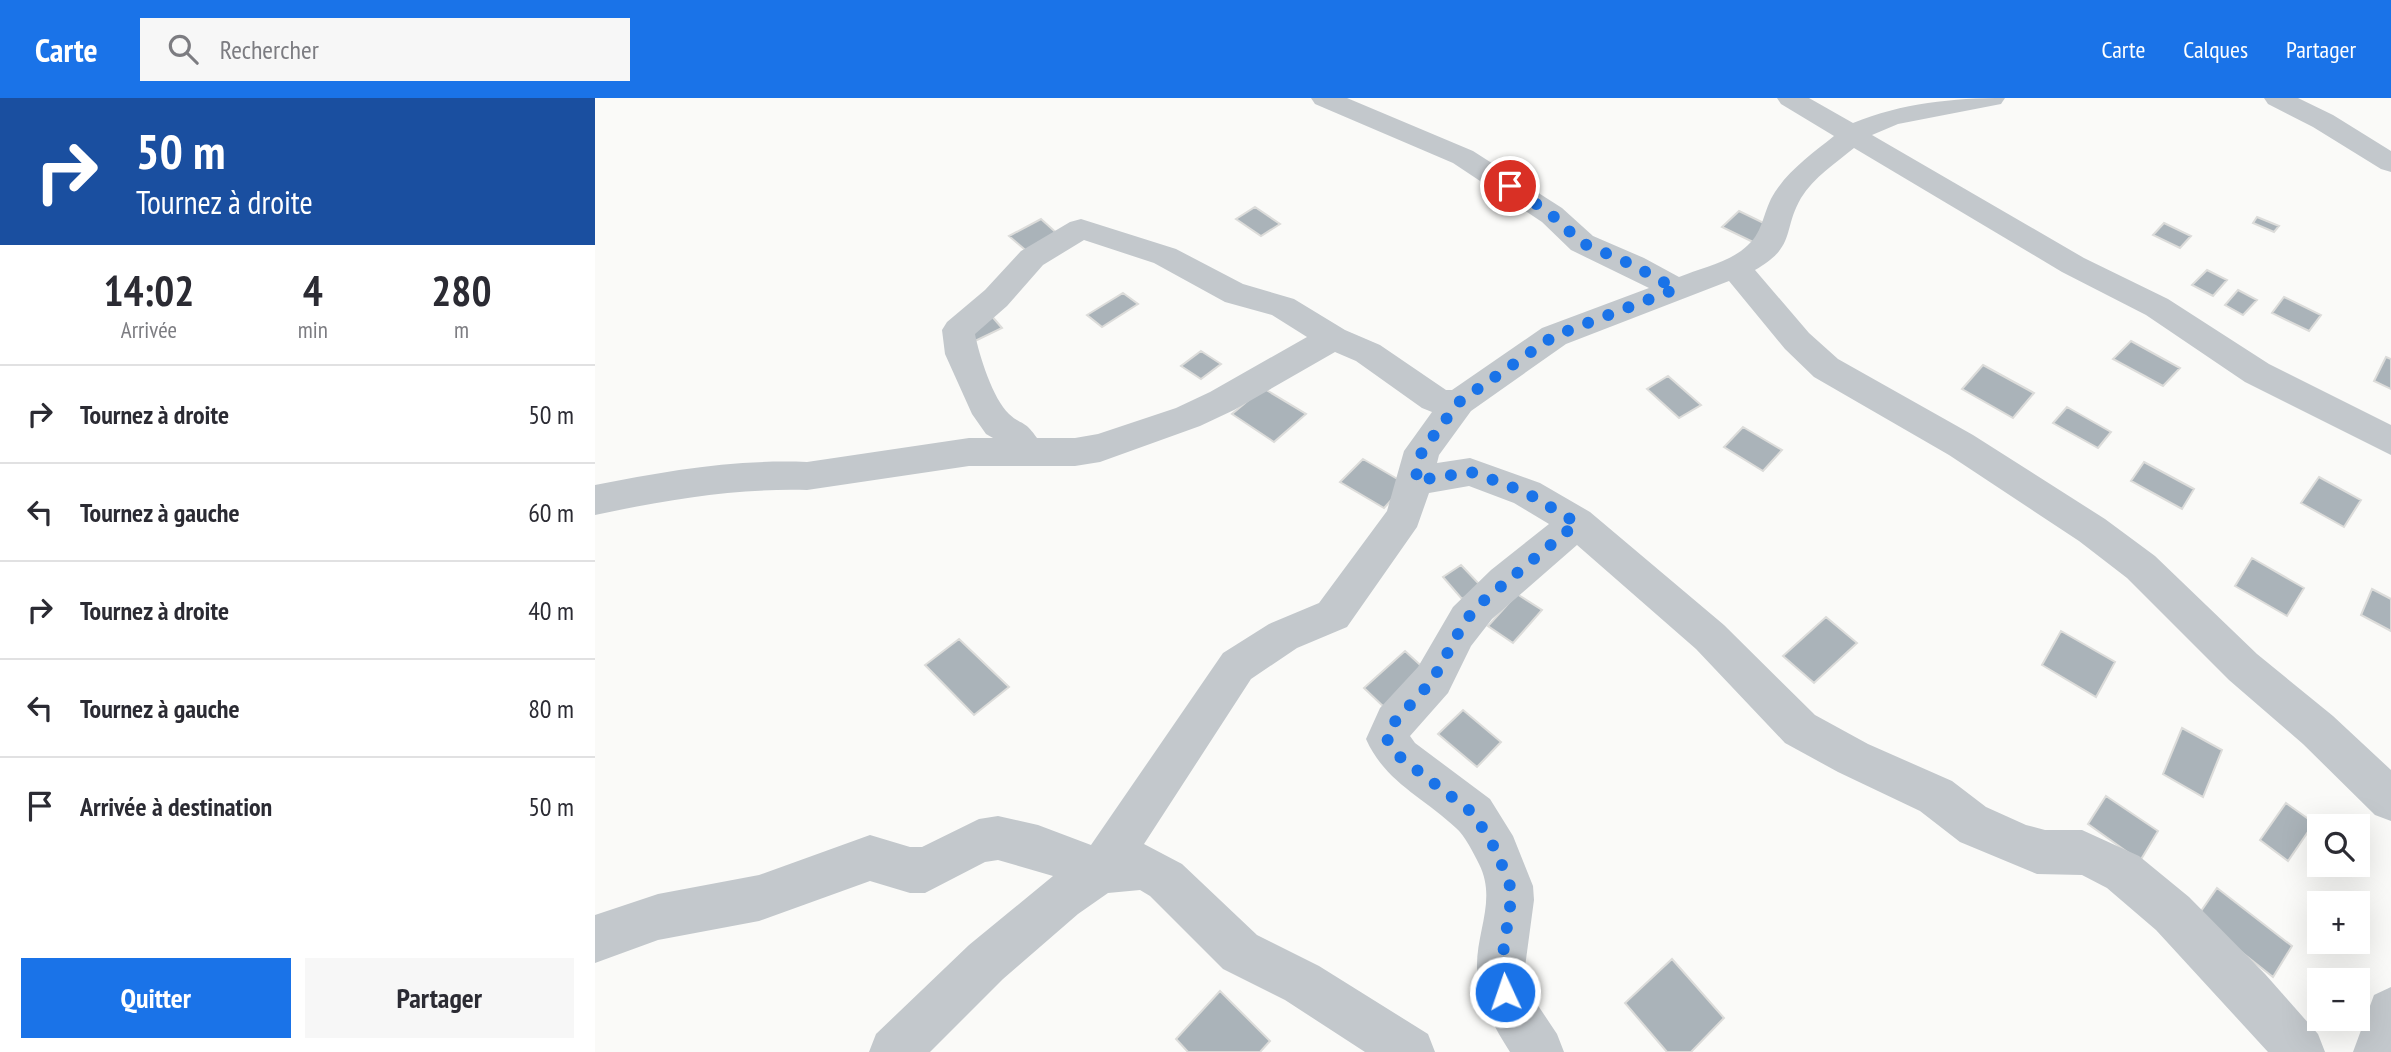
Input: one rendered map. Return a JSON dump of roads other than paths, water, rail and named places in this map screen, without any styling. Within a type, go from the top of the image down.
[{"type":"street","points":[[1324,98],[1463,157],[1552,215],[1582,243],[1633,265],[1676,289]]},
{"type":"street","points":[[1790,98],[1851,137],[2073,265],[2157,307],[2257,373],[2391,441]]},
{"type":"street","points":[[894,1052],[996,954],[1062,898],[1100,871],[1237,666],[1283,636],[1333,615],[1404,516],[1422,451],[1459,402],[1554,336],[1735,267],[1757,255],[1774,237],[1787,196],[1800,179],[1870,124],[1892,117],[1991,98]]},
{"type":"street","points":[[2277,98],[2323,121],[2391,163]]},
{"type":"street","points":[[1026,451],[1015,433],[998,425],[989,414],[963,354],[958,330],[996,298],[1032,258],[1077,231],[1086,230],[1165,256],[1236,294],[1259,298],[1283,307],[1333,338],[1368,353],[1434,399],[1446,403],[1459,402]]},
{"type":"street","points":[[1735,267],[1797,341],[1826,368],[1961,445],[2092,530],[2141,567],[2243,667],[2318,730],[2391,800]]},
{"type":"street","points":[[595,500],[677,484],[781,475],[807,476],[942,455],[1100,449],[1176,422],[1222,401],[1333,338]]},
{"type":"street","points":[[1415,481],[1470,472],[1527,493],[1577,523],[1710,637],[1800,729],[1853,758],[1936,796],[1976,826],[2041,852],[2071,850],[2088,854],[2154,895],[2284,1028],[2300,1052]]},
{"type":"street","points":[[1539,1052],[1511,1009],[1505,992],[1501,967],[1511,900],[1510,886],[1497,852],[1474,814],[1400,757],[1387,739],[1389,728],[1432,681],[1465,621],[1481,603],[1577,523]]},
{"type":"street","points":[[595,939],[658,917],[759,898],[870,858],[910,870],[925,870],[979,841],[989,839],[1038,848],[1100,871],[1145,867],[1182,895],[1240,953],[1302,983],[1410,1052]]},
{"type":"street","points":[[2378,1052],[2391,1012]]}]
